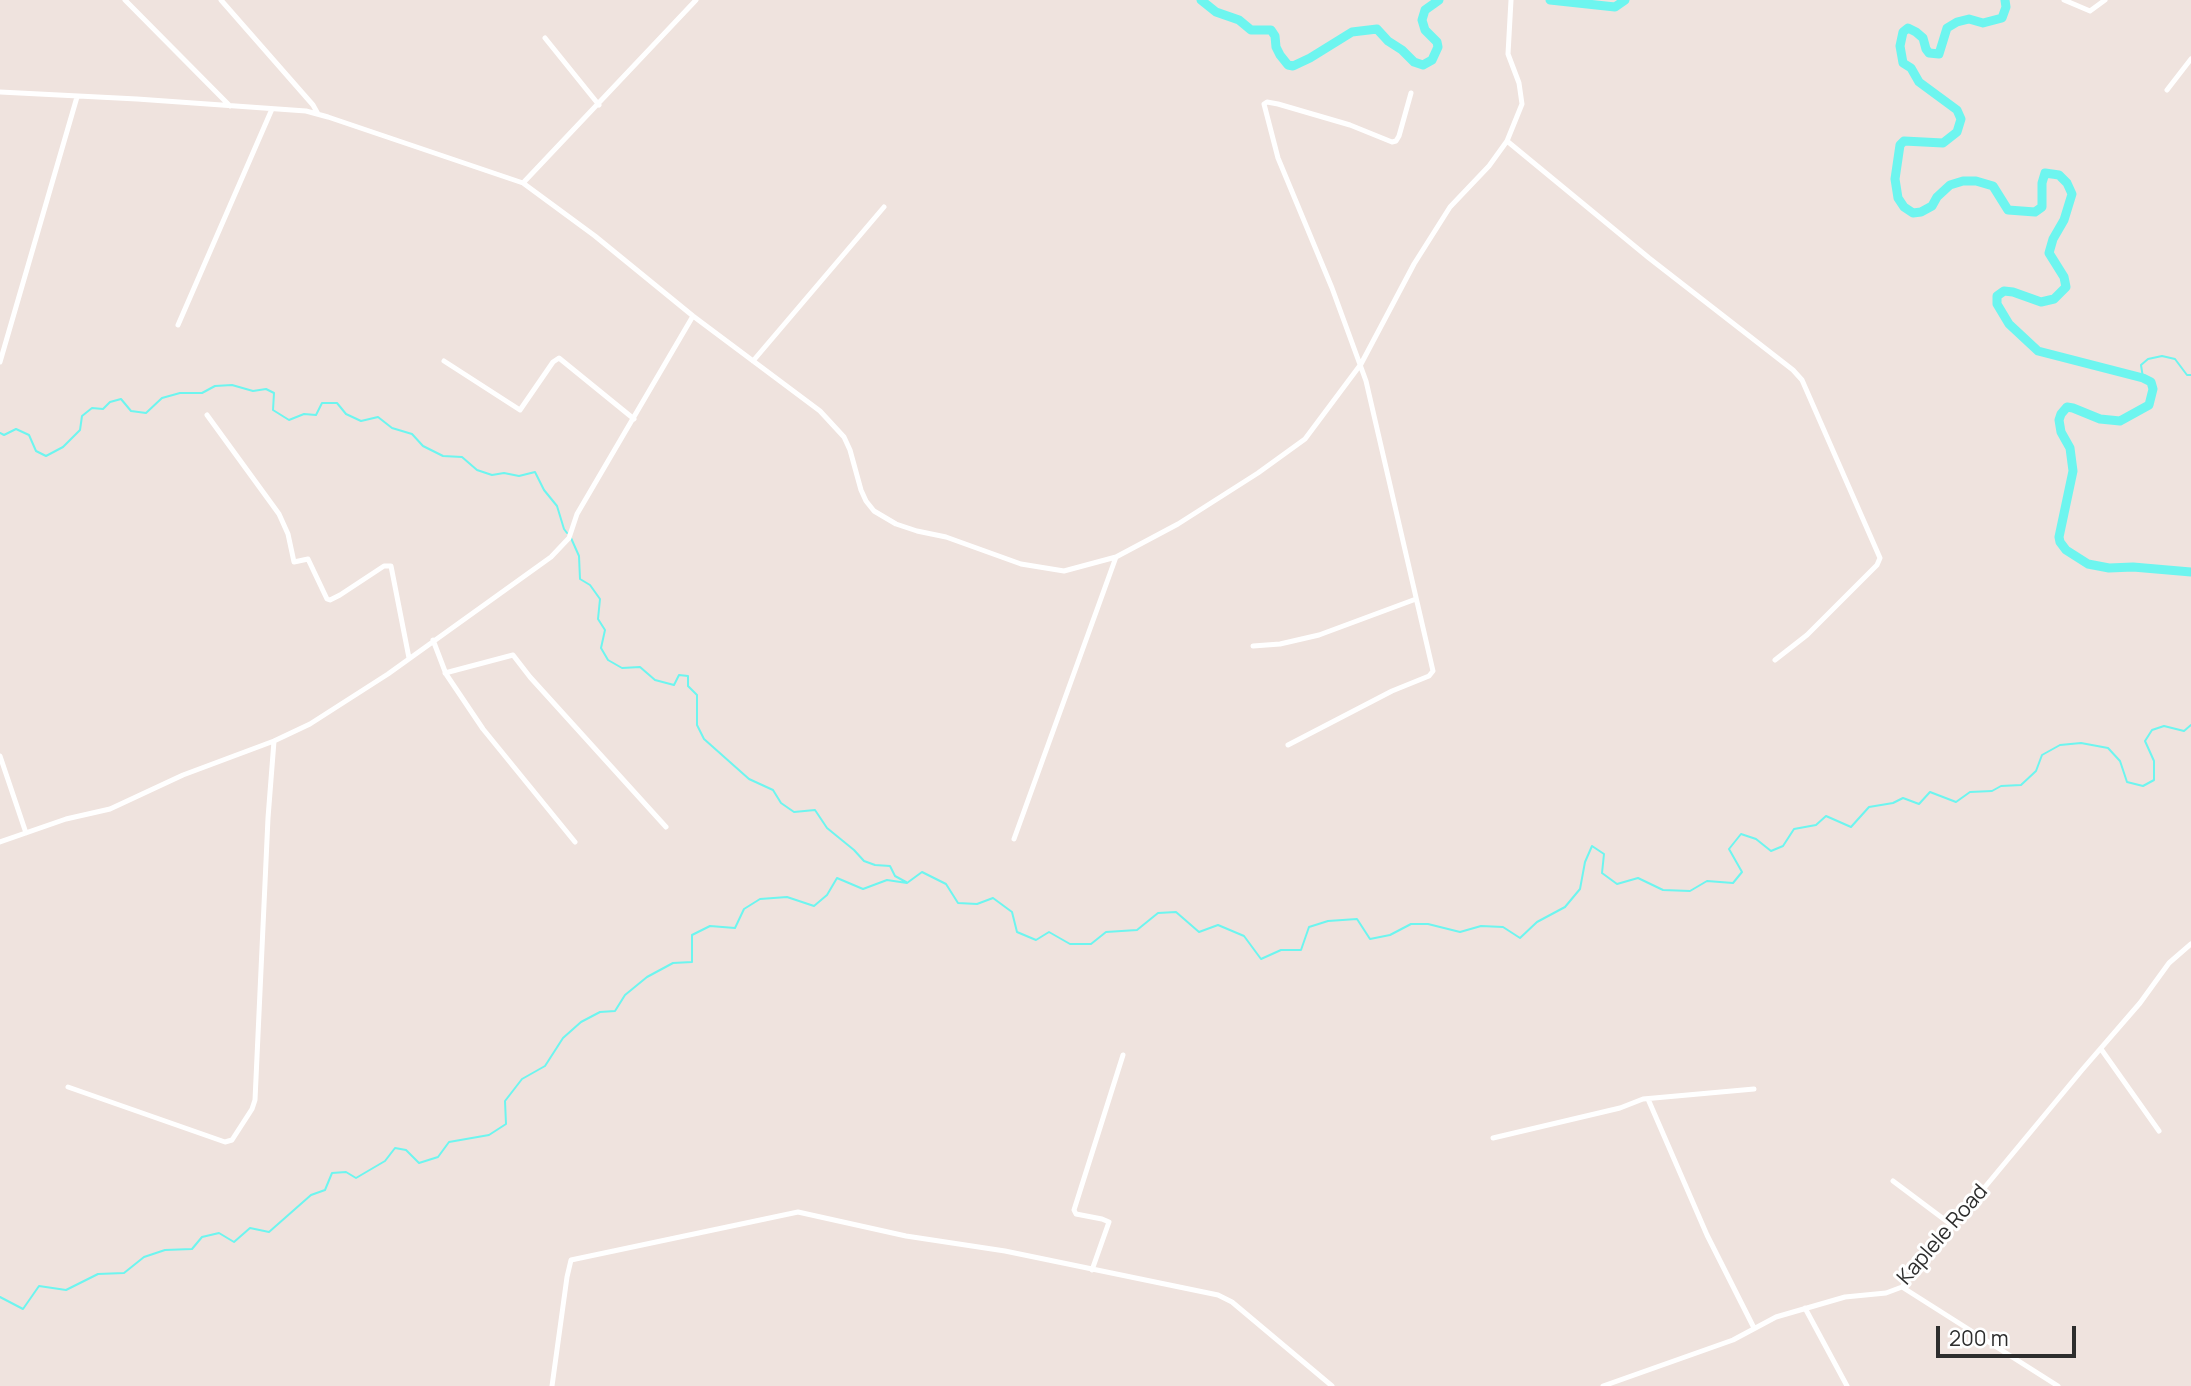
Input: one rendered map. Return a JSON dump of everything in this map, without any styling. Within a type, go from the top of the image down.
[{"type":"street","points":[[125,0],[230,106]]},
{"type":"street","points":[[221,0],[318,114]]},
{"type":"street","points":[[523,183],[696,0]]},
{"type":"street","points":[[0,92],[318,114],[523,183],[595,236],[693,316],[832,422],[844,437],[866,501],[874,510],[896,524],[958,541],[1021,564],[1054,570],[1077,569],[1116,557],[1178,524],[1298,445],[1361,364],[1427,242],[1450,207],[1489,166],[1507,141],[1522,104],[1519,83],[1508,54],[1511,0]]},
{"type":"street","points":[[2064,0],[2090,11],[2105,0]]},
{"type":"street","points":[[545,38],[598,105]]},
{"type":"street","points":[[2167,90],[2191,60]]},
{"type":"street","points":[[1288,745],[1433,673],[1361,364],[1278,158],[1264,104],[1270,102],[1350,125],[1392,142],[1399,136],[1412,93]]},
{"type":"street","points":[[0,362],[77,97]]},
{"type":"street","points":[[178,326],[272,109]]},
{"type":"street","points":[[1507,141],[1648,258],[1793,370],[1802,380],[1880,558],[1874,568],[1807,635],[1775,660]]},
{"type":"street","points":[[753,361],[884,207]]},
{"type":"street","points":[[0,842],[66,819],[110,809],[183,775],[274,741],[310,724],[409,658],[551,557],[565,542],[578,514],[693,316]]},
{"type":"street","points":[[444,361],[520,410],[553,362],[559,358],[634,419]]},
{"type":"street","points":[[207,415],[279,514],[288,534],[294,562],[308,559],[327,599],[332,600],[384,566],[391,566],[409,658]]},
{"type":"street","points":[[1014,839],[1116,557]]},
{"type":"street","points":[[1253,646],[1280,644],[1319,635],[1416,599]]},
{"type":"street","points":[[433,640],[445,673],[483,729],[575,842]]},
{"type":"street","points":[[445,673],[513,655],[666,827]]},
{"type":"street","points":[[68,1087],[225,1142],[232,1140],[251,1109],[255,1100],[274,741]]},
{"type":"street","points":[[0,756],[26,834]]},
{"type":"street","name":"Kaplele Road","points":[[1603,1386],[1733,1340],[1776,1317],[1845,1297],[1892,1292],[1902,1287],[2140,1003],[2169,963],[2191,944]]},
{"type":"street","points":[[2101,1049],[2159,1131]]},
{"type":"street","points":[[1092,1270],[1109,1222],[1076,1214],[1074,1210],[1123,1055]]},
{"type":"street","points":[[1493,1138],[1647,1099],[1754,1089]]},
{"type":"street","points":[[1647,1099],[1707,1235],[1754,1328]]},
{"type":"street","points":[[1893,1181],[1953,1226]]},
{"type":"street","points":[[552,1386],[571,1260],[798,1212],[906,1236],[990,1248],[1227,1298],[1332,1386]]},
{"type":"street","points":[[1902,1287],[2058,1386]]},
{"type":"street","points":[[1805,1308],[1847,1386]]},
{"type":"waterway","points":[[1201,0],[1216,12],[1239,20],[1251,30],[1271,30],[1280,55],[1288,65],[1293,66],[1352,32],[1377,29],[1414,62],[1423,65],[1432,60],[1438,47],[1437,42],[1425,30],[1422,20],[1425,10],[1439,0]]},
{"type":"waterway","points":[[1550,0],[1615,7],[1625,0]]},
{"type":"waterway","points":[[2005,0],[2006,7],[2002,18],[1983,23],[1969,19],[1947,28],[1939,54],[1929,53],[1923,38],[1916,32],[1908,28],[1903,32],[1900,46],[1903,63],[1911,68],[1919,82],[1957,110],[1961,119],[1957,132],[1943,143],[1904,141],[1900,145],[1895,179],[1898,198],[1904,207],[1913,213],[1921,212],[1932,206],[1950,185],[1976,181],[1993,186],[2008,210],[2035,212],[2042,207],[2042,183],[2045,173],[2059,175],[2067,183],[2072,194],[2049,253],[2064,277],[2066,287],[2054,299],[2041,302],[2004,291],[1997,296],[1997,304],[2009,324],[2038,351],[2143,378],[2151,382],[2153,389],[2149,405],[2120,421],[2100,419],[2067,407],[2061,414],[2061,432],[2070,448],[2073,471],[2060,542],[2066,550],[2088,564],[2109,568],[2133,567],[2191,572]]},
{"type":"waterway","points":[[2143,378],[2141,365],[2148,359],[2162,356],[2175,359],[2187,375],[2191,375]]},
{"type":"waterway","points":[[0,433],[4,435],[16,429],[29,435],[36,451],[46,456],[63,447],[80,430],[82,416],[92,408],[103,409],[110,402],[121,399],[131,411],[146,413],[162,398],[180,393],[202,393],[215,386],[232,385],[253,391],[266,389],[274,393],[273,410],[289,420],[304,414],[316,415],[322,403],[337,403],[346,414],[361,421],[378,417],[392,428],[412,434],[423,446],[443,456],[462,457],[477,470],[492,475],[504,473],[519,476],[535,472],[544,490],[557,506],[567,533]]},
{"type":"waterway","points":[[571,538],[579,556],[580,579],[590,585],[600,599],[598,619],[605,630],[601,648],[608,660],[622,668],[640,667],[655,680],[674,685],[679,675],[688,676],[688,686],[697,695],[697,725],[704,739],[749,779],[773,790],[781,803],[794,812],[815,810],[827,828],[864,861],[890,866],[895,876],[906,882]]},
{"type":"waterway","points":[[0,1297],[23,1309],[39,1286],[66,1290],[98,1274],[124,1273],[144,1257],[165,1250],[192,1249],[202,1237],[219,1233],[234,1242],[250,1228],[269,1232],[311,1195],[325,1190],[332,1173],[346,1172],[356,1178],[385,1161],[395,1148],[406,1150],[419,1163],[438,1157],[449,1142],[489,1135],[506,1124],[505,1101],[522,1079],[545,1066],[563,1038],[581,1022],[600,1012],[615,1011],[625,995],[647,977],[673,963],[692,962],[692,935],[710,926],[735,928],[744,909],[760,899],[787,897],[814,906],[827,895],[837,878],[863,889],[887,880],[907,883],[922,872],[946,884],[958,903],[977,904],[993,898],[1012,912],[1017,932],[1036,940],[1049,932],[1070,944],[1091,944],[1106,932],[1137,930],[1158,913],[1176,912],[1199,932],[1218,925],[1244,936],[1261,959],[1281,950],[1301,950],[1309,927],[1328,921],[1357,919],[1370,939],[1390,935],[1411,924],[1428,924],[1460,932],[1481,926],[1503,927],[1520,938],[1537,922],[1565,907],[1580,889],[1585,862],[1592,846],[1604,854],[1602,873],[1617,884],[1638,878],[1663,890],[1690,891],[1707,881],[1733,883],[1742,872],[1729,849],[1741,834],[1756,839],[1771,851],[1783,846],[1794,829],[1816,825],[1826,816],[1851,827],[1869,807],[1893,803],[1903,798],[1919,804],[1930,792],[1956,802],[1970,792],[2021,785],[2036,771],[2042,755],[2060,745],[2081,743],[2108,748],[2120,761],[2127,782],[2143,786],[2154,780],[2154,761],[2145,741],[2152,730],[2164,726],[2184,731],[2191,725]]}]
